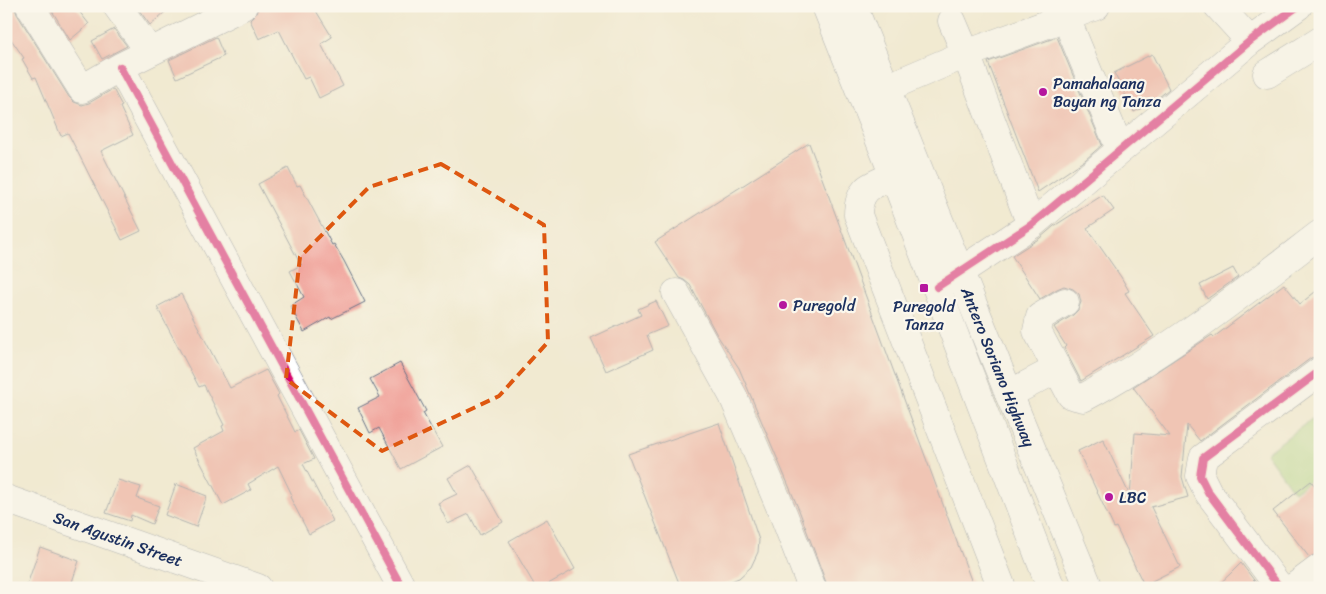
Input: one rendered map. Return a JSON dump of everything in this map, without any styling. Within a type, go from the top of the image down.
[{"type":"street","points":[[30,6],[82,89],[120,67],[244,6]]},
{"type":"street","points":[[117,6],[150,52]]},
{"type":"street","name":"Antero Soriano Highway","points":[[826,6],[906,171],[961,273],[1008,394],[1089,588]]},
{"type":"street","name":"Antero Soriano Highway","points":[[853,6],[886,88],[937,287],[1051,588]]},
{"type":"street","points":[[886,88],[966,54],[1096,6]]},
{"type":"street","points":[[1218,6],[1250,41]]},
{"type":"street","points":[[937,287],[961,273],[1031,225],[1250,41],[1298,6]]},
{"type":"street","points":[[1066,18],[1120,149]]},
{"type":"street","points":[[952,21],[1031,225]]},
{"type":"street","points":[[1267,74],[1320,41]]},
{"type":"street","points":[[120,67],[402,588]]},
{"type":"street","points":[[906,171],[868,188],[858,205],[858,215],[1002,588]]},
{"type":"street","points":[[1065,302],[1040,317],[1037,331],[1071,395],[1083,398],[1120,378],[1236,298],[1320,234]]},
{"type":"street","points":[[676,293],[733,396],[784,516],[812,588]]},
{"type":"street","points":[[1008,394],[1058,369]]},
{"type":"street","points":[[1280,588],[1208,492],[1200,476],[1203,458],[1320,371]]},
{"type":"street","name":"San Agustin Street","points":[[6,499],[258,588]]},
{"type":"street","points":[[1293,588],[1320,568]]},
{"type":"highlighted area","points":[[441,164],[544,225],[548,342],[499,396],[382,451],[286,379],[300,257],[369,187]]},
{"type":"green space","points":[[1320,413],[1320,473],[1294,492],[1266,453]]},
{"type":"building","points":[[6,6],[14,6],[17,14],[74,102],[82,105],[89,103],[113,89],[133,135],[101,151],[141,231],[122,240],[68,133],[61,136],[36,77],[33,78],[22,59],[24,58],[6,32]]},
{"type":"building","points":[[49,6],[75,6],[89,24],[70,40]]},
{"type":"building","points":[[136,6],[172,6],[150,25]]},
{"type":"building","points":[[259,6],[313,6],[332,37],[321,44],[343,86],[319,98],[309,77],[304,79],[279,30],[259,39],[250,20],[256,14]]},
{"type":"building","points":[[114,29],[127,46],[102,59],[92,41]]},
{"type":"building","points":[[216,37],[224,56],[177,78],[169,60]]},
{"type":"building","name":"Pamahalaang Bayan ng Tanza","points":[[1057,37],[1102,145],[1085,160],[1038,192],[988,62]]},
{"type":"building","points":[[1152,54],[1169,89],[1153,102],[1134,112],[1114,73]]},
{"type":"building","name":"Puregold","points":[[809,143],[974,588],[828,588],[799,510],[739,368],[717,335],[690,285],[679,278],[655,242]]},
{"type":"building","points":[[288,168],[297,186],[300,185],[332,245],[334,244],[344,261],[365,302],[331,319],[330,317],[304,332],[290,306],[304,297],[290,271],[301,265],[258,184]]},
{"type":"building","points":[[1103,195],[1114,210],[1087,228],[1121,277],[1129,291],[1125,293],[1154,336],[1081,381],[1064,348],[1066,346],[1054,327],[1078,310],[1081,302],[1079,294],[1073,289],[1064,286],[1040,299],[1012,256],[1040,238],[1054,226]]},
{"type":"building","points":[[1233,268],[1238,277],[1207,299],[1200,285]]},
{"type":"building","points":[[1284,284],[1300,304],[1320,288],[1320,356],[1311,358],[1200,441],[1187,425],[1182,477],[1188,497],[1151,507],[1180,567],[1144,585],[1116,527],[1114,528],[1078,451],[1103,439],[1130,496],[1135,433],[1170,436],[1133,387],[1212,335],[1214,337]]},
{"type":"building","points":[[181,294],[230,388],[266,370],[279,394],[277,396],[295,432],[299,430],[314,459],[303,464],[333,521],[309,534],[290,497],[292,495],[278,466],[248,484],[251,490],[223,505],[193,448],[224,431],[222,426],[224,425],[204,385],[199,387],[157,307]]},
{"type":"building","points":[[656,301],[668,326],[647,335],[653,350],[606,371],[591,338],[641,315],[638,309]]},
{"type":"building","points":[[400,363],[426,411],[423,413],[442,447],[401,469],[379,428],[370,433],[358,408],[380,397],[370,379]]},
{"type":"building","points":[[719,423],[759,540],[758,552],[751,567],[739,578],[714,588],[681,588],[628,454]]},
{"type":"building","points":[[471,465],[503,522],[480,535],[469,514],[448,524],[438,503],[457,494],[448,478]]},
{"type":"building","points":[[118,480],[141,487],[137,498],[159,506],[152,524],[131,515],[130,521],[106,513]]},
{"type":"building","points":[[1311,481],[1320,492],[1320,553],[1309,557],[1273,511]]},
{"type":"building","points":[[176,484],[207,496],[196,527],[165,515]]},
{"type":"building","points":[[547,519],[575,569],[541,588],[536,588],[509,541]]},
{"type":"building","points":[[40,547],[79,561],[70,588],[26,588]]},
{"type":"building","points":[[1241,563],[1260,588],[1215,588],[1230,574]]},
{"type":"cycle path","points":[[937,287],[1031,225],[1250,41],[1298,6]]},
{"type":"cycle path","points":[[120,67],[402,588]]},
{"type":"cycle path","points":[[1280,588],[1208,492],[1200,476],[1203,458],[1320,371]]},
{"type":"place","name":"Pamahalaang Bayan ng Tanza","points":[[1043,92]]},
{"type":"place","name":"Puregold Tanza","points":[[924,288]]},
{"type":"place","name":"Puregold","points":[[783,305]]},
{"type":"place","name":"LBC","points":[[1109,497]]}]
